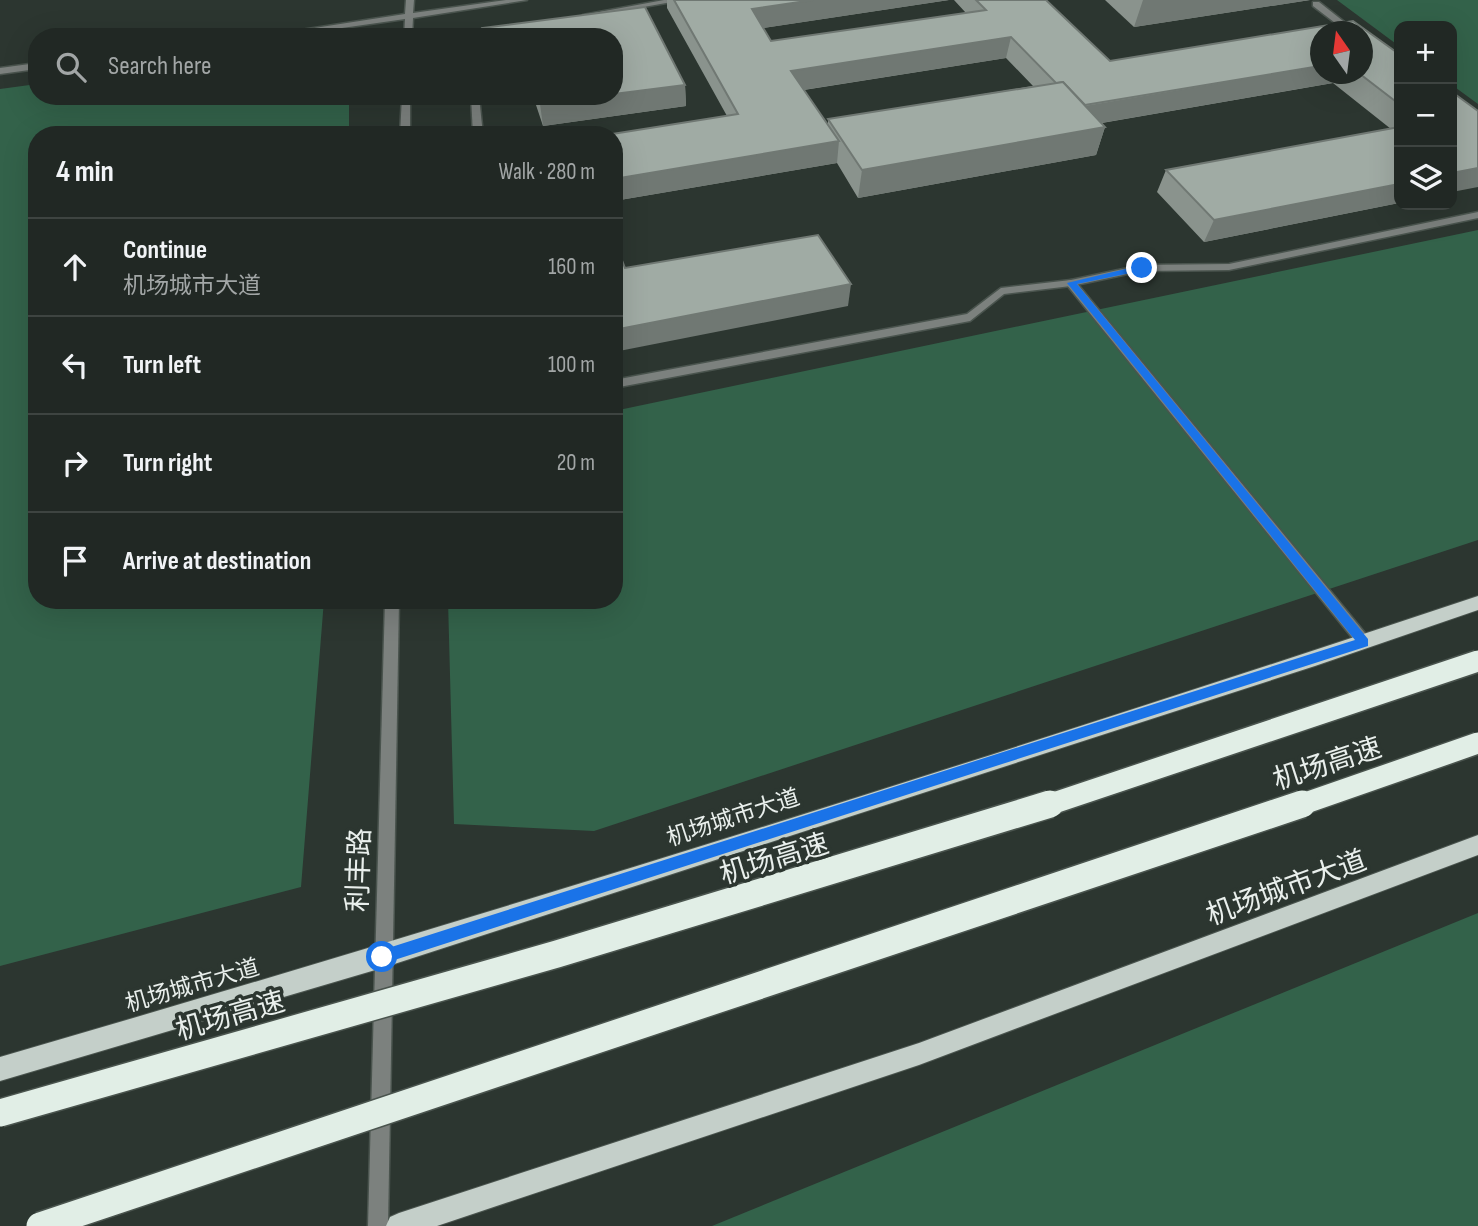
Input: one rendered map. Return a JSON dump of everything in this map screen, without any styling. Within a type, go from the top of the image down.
[{"type":"highway","name":"机场高速","points":[[0,1113],[758,897],[1355,704],[1478,661]]},
{"type":"highway","name":"机场高速","points":[[40,1226],[1478,743]]},
{"type":"main road","name":"机场城市大道","points":[[0,1069],[382,957],[1478,603]]},
{"type":"main road","name":"机场城市大道","points":[[399,1226],[919,1054],[1478,845]]},
{"type":"street","points":[[408,28],[410,0]]},
{"type":"street","points":[[330,28],[523,0]]},
{"type":"street","points":[[575,17],[679,0]]},
{"type":"street","points":[[1316,4],[1338,21]]},
{"type":"street","points":[[0,71],[28,67]]},
{"type":"street","points":[[405,126],[406,105]]},
{"type":"street","points":[[476,105],[477,126]]},
{"type":"street","points":[[623,382],[970,317],[1001,291],[1071,283],[1142,268],[1229,267],[1478,215]]},
{"type":"street","points":[[1071,283],[1364,642]]},
{"type":"street","name":"利丰路","points":[[378,1226],[392,609]]},
{"type":"green space","points":[[1337,0],[1478,0],[1478,104],[1457,89],[1457,21],[1394,21],[1394,42],[1373,27],[1373,21],[1365,21]]},
{"type":"green space","points":[[28,85],[28,105],[349,105],[349,126],[28,126],[28,609],[323,609],[301,887],[0,966],[0,89]]},
{"type":"green space","points":[[1478,230],[1478,540],[594,831],[454,824],[448,609],[623,609],[623,409]]},
{"type":"green space","points":[[1478,913],[1478,1226],[712,1226]]},
{"type":"building","points":[[674,0],[813,0],[752,9],[771,41],[986,10],[976,0],[1046,0],[1110,61],[1310,28],[1310,68],[1085,105],[1063,82],[1056,83],[1011,37],[791,71],[839,141],[623,177],[623,132],[738,114]]},
{"type":"building","points":[[645,7],[685,85],[623,93],[623,28],[482,28]]},
{"type":"building","points":[[1373,35],[1394,50],[1394,100],[1373,84]]},
{"type":"building","points":[[1063,82],[1105,127],[862,170],[828,119]]},
{"type":"building","points":[[1457,96],[1478,111],[1478,168],[1457,172]]},
{"type":"building","points":[[1394,128],[1394,185],[1214,220],[1166,170]]},
{"type":"building","points":[[818,235],[851,284],[623,328],[623,263],[625,268]]},
{"type":"route","points":[[382,957],[1364,642],[1071,283],[1142,268]]}]
